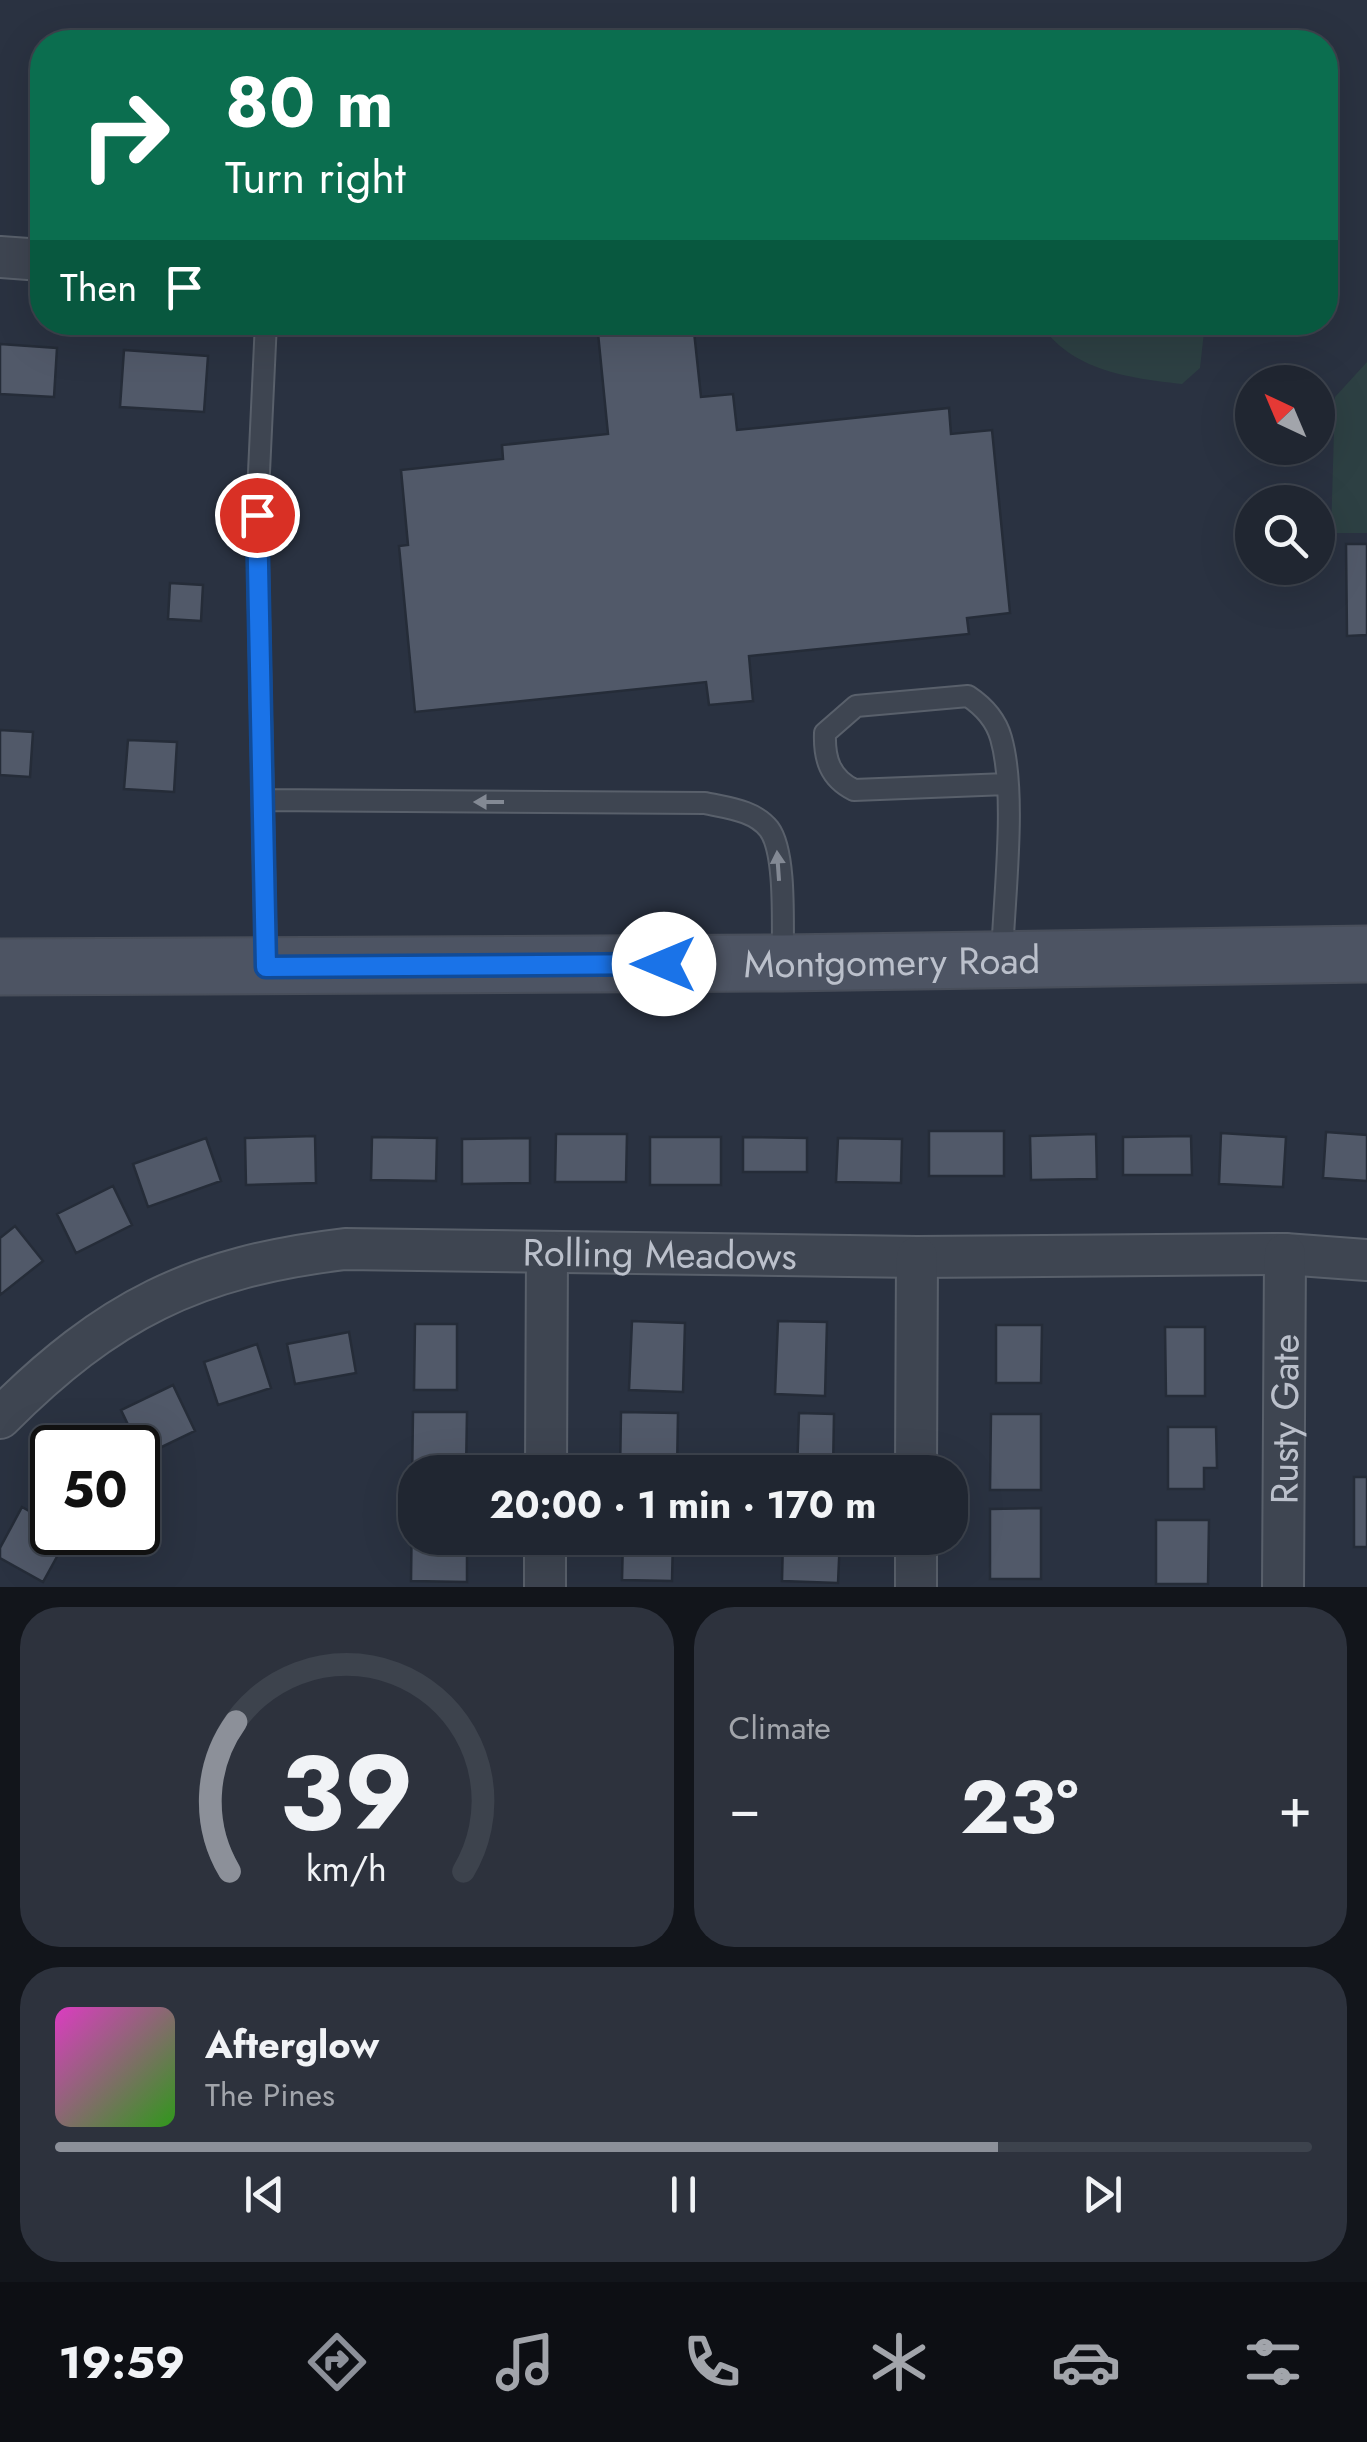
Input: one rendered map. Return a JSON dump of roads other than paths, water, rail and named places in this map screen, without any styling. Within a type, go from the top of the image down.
[{"type":"main road","name":"Montgomery Road","points":[[0,966],[784,963],[1367,954]]},
{"type":"street","points":[[0,257],[30,259]]},
{"type":"street","name":"Rolling Meadows","points":[[0,1418],[51,1367],[151,1300],[212,1274],[274,1258],[345,1249],[917,1257],[1284,1254],[1367,1260]]},
{"type":"street","points":[[546,1455],[547,1252]]},
{"type":"street","name":"Rusty Gate","points":[[1283,1587],[1284,1254]]},
{"type":"street","points":[[916,1455],[917,1257]]},
{"type":"street","points":[[545,1587],[546,1555]]},
{"type":"street","points":[[916,1555],[916,1587]]},
{"type":"lane","points":[[265,335],[257,515],[266,967]]},
{"type":"lane","points":[[1002,959],[1006,784],[1001,736],[983,706],[968,696],[856,706],[825,733],[824,754],[831,771],[854,790],[1006,784]]},
{"type":"lane","points":[[264,800],[705,803],[748,813],[769,830],[778,852],[784,963]]}]
